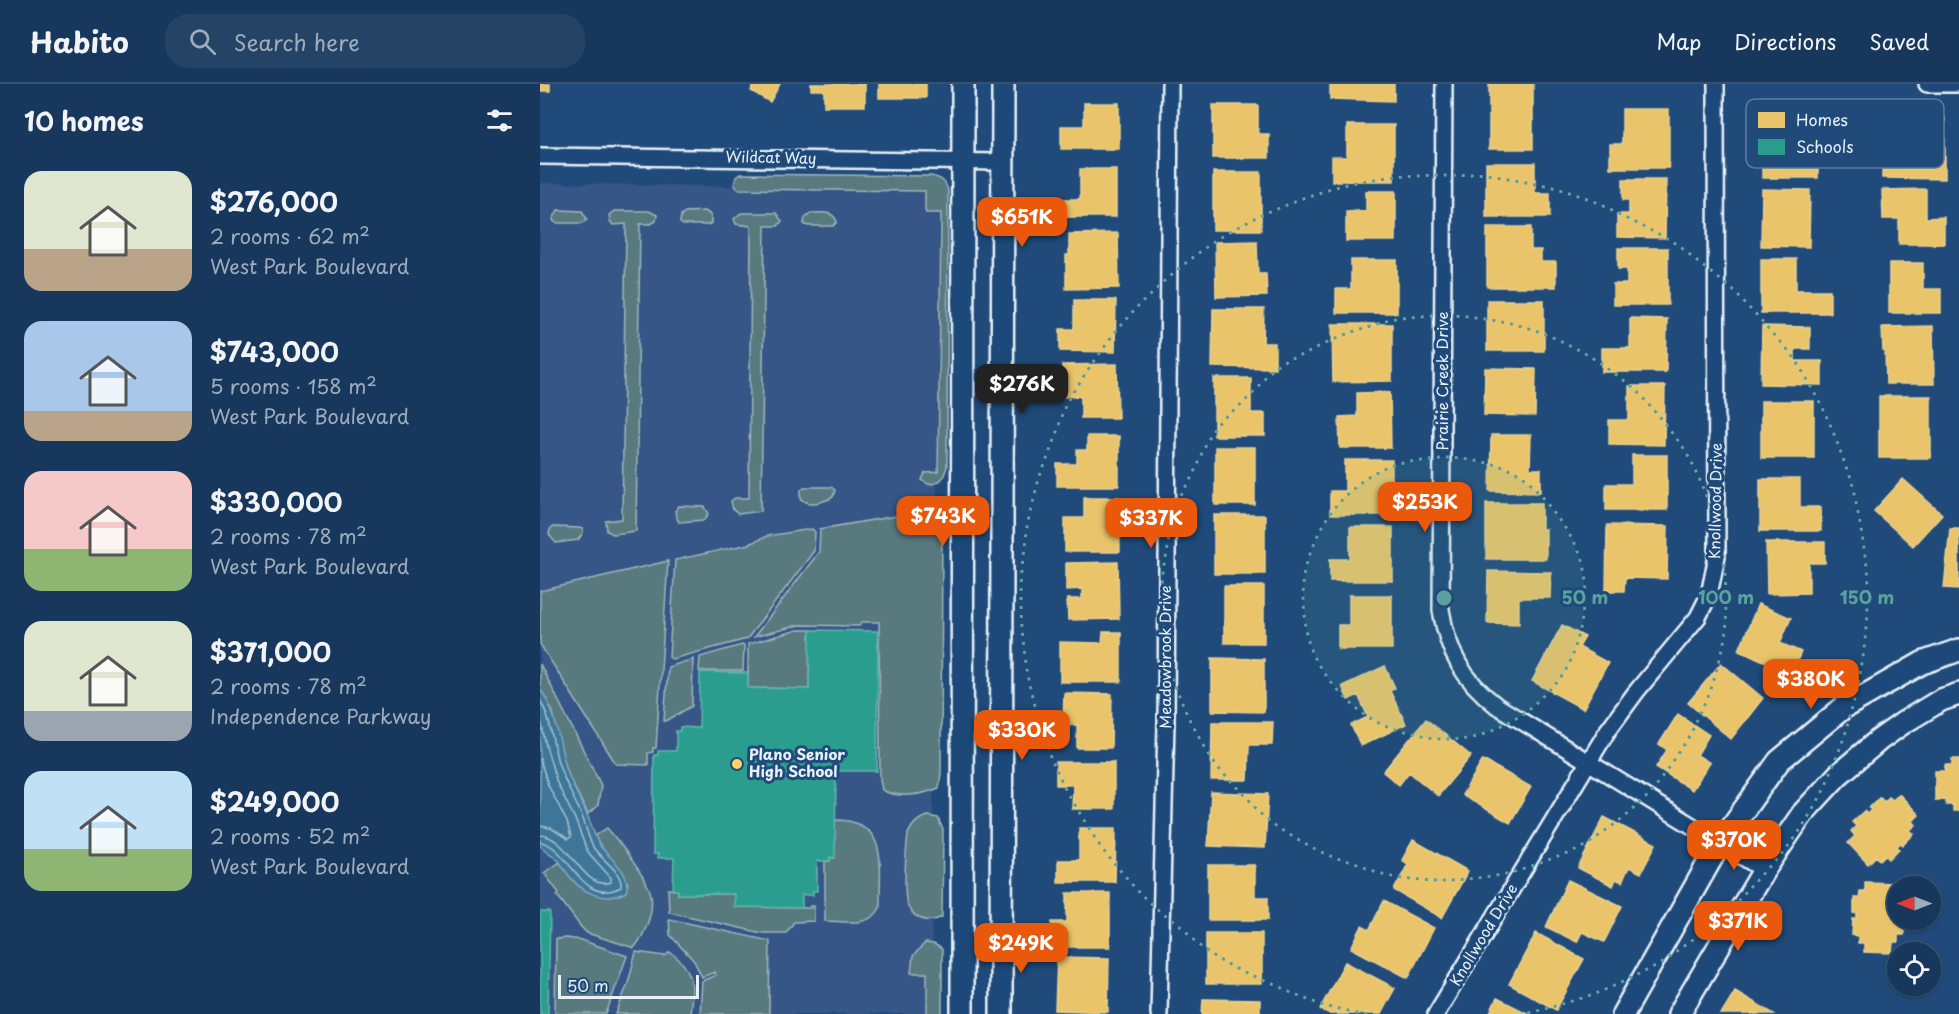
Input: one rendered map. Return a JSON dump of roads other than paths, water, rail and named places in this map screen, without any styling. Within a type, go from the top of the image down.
[{"type":"main road","points":[[962,1014],[963,84]]},
{"type":"main road","points":[[1001,1014],[1003,84]]},
{"type":"main road","points":[[1623,1014],[1720,843],[1779,761],[1843,708],[1922,663],[1959,650]]},
{"type":"main road","points":[[1679,1014],[1764,870],[1803,813],[1838,775],[1903,723],[1941,700],[1959,694]]},
{"type":"street","name":"Meadowbrook Drive","points":[[1159,1014],[1166,711],[1170,84]]},
{"type":"street","name":"Prairie Creek Drive","points":[[1444,84],[1442,610],[1445,633],[1452,653],[1466,675],[1486,698],[1764,870]]},
{"type":"street","name":"Knollwood Drive","points":[[1436,1014],[1588,762],[1636,692],[1698,616],[1709,595],[1717,556],[1716,84]]},
{"type":"street","points":[[1927,84],[1959,84]]},
{"type":"street","name":"Wildcat Way","points":[[540,156],[1002,162]]},
{"type":"water","points":[[540,689],[555,720],[569,776],[596,839],[624,873],[626,892],[609,897],[586,891],[572,880],[559,861],[540,846]]},
{"type":"place","name":"Plano Senior High School","points":[[737,764]]}]
